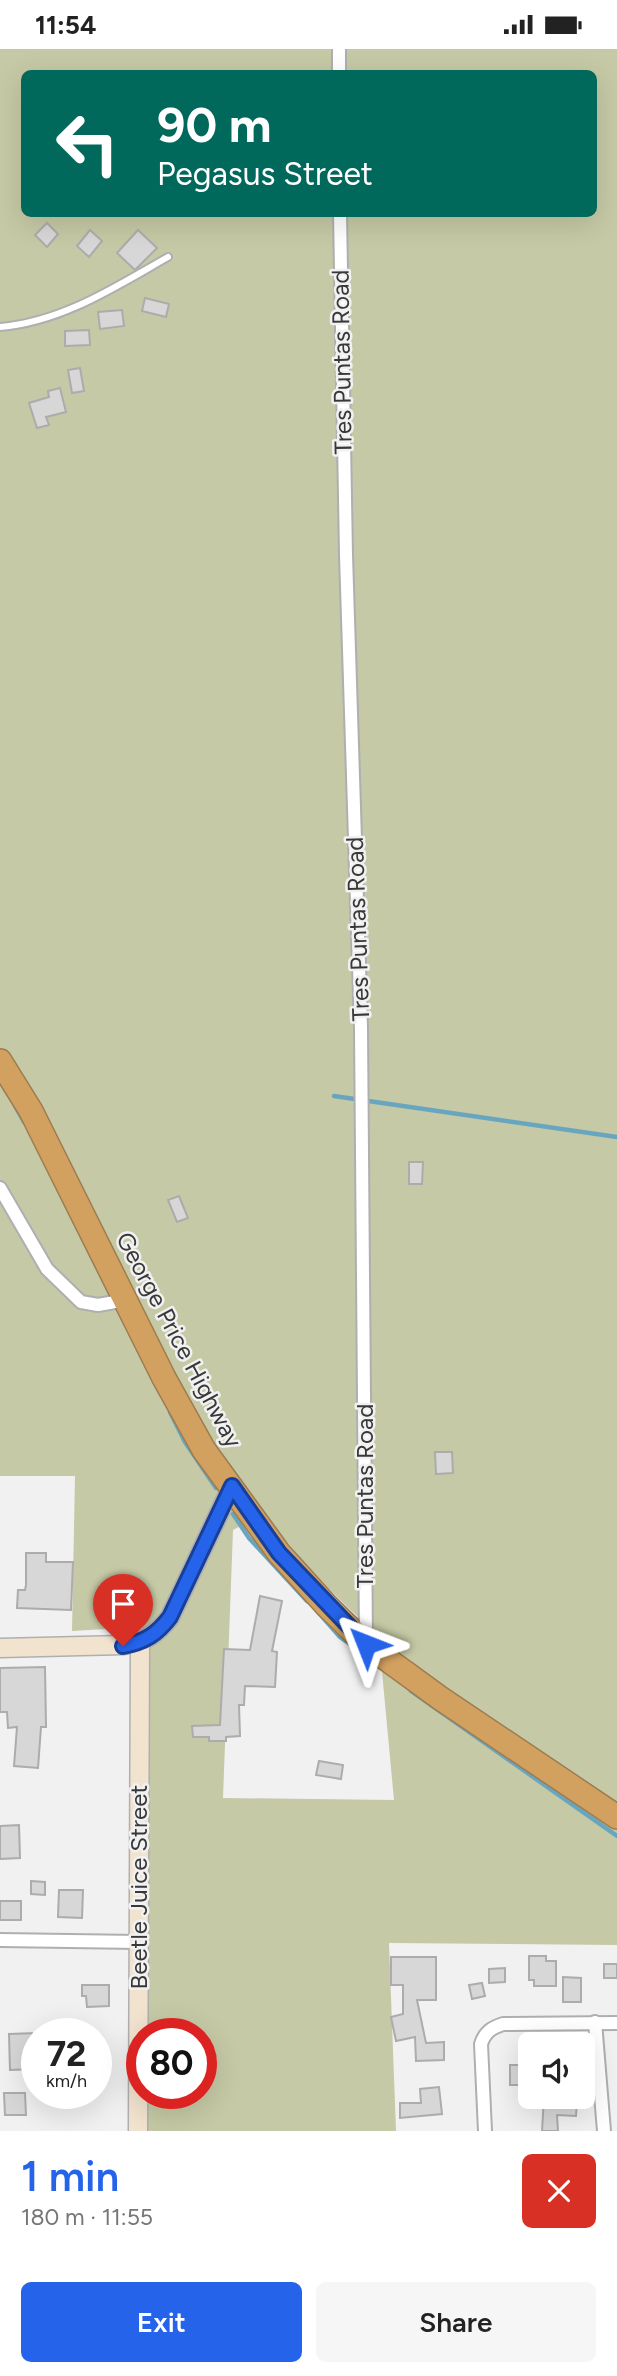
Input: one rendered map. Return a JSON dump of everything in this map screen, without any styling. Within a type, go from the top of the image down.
[{"type":"highway","name":"George Price Highway","points":[[0,1061],[31,1111],[164,1378],[204,1450],[279,1553],[366,1644],[440,1699],[617,1817]]},
{"type":"street","points":[[339,49],[339,70]]},
{"type":"street","name":"Tres Puntas Road","points":[[340,217],[346,569],[362,1029],[366,1644]]},
{"type":"street","points":[[0,1188],[47,1269],[81,1301],[98,1305],[126,1300]]},
{"type":"street","points":[[0,1648],[123,1646],[140,1643],[161,1629],[170,1617],[232,1486]]},
{"type":"street","name":"Beetle Juice Street","points":[[138,2131],[140,1643]]},
{"type":"street","points":[[0,1940],[139,1942]]},
{"type":"street","points":[[595,2022],[604,2131]]},
{"type":"street","points":[[485,2131],[481,2044],[484,2034],[492,2027],[503,2024],[617,2023]]},
{"type":"lane","points":[[0,327],[44,319],[73,309],[168,257]]},
{"type":"green space","points":[[0,49],[617,49],[617,1803],[466,1702],[394,1648],[327,1587],[296,1553],[214,1444],[204,1450],[248,1522],[233,1530],[223,1798],[394,1800],[381,1661],[617,1826],[617,1945],[389,1943],[396,2131],[146,2131],[145,2109],[217,2109],[217,2018],[145,2018],[142,1627],[72,1631],[75,1476],[0,1476]]},
{"type":"building","points":[[47,223],[58,234],[47,247],[35,235]]},
{"type":"building","points":[[90,230],[102,241],[89,257],[77,246]]},
{"type":"building","points":[[138,230],[157,248],[135,270],[117,253]]},
{"type":"building","points":[[145,298],[169,304],[166,317],[142,311]]},
{"type":"building","points":[[122,310],[124,326],[100,329],[98,312]]},
{"type":"building","points":[[89,330],[90,345],[65,346],[65,331]]},
{"type":"building","points":[[80,368],[84,391],[72,393],[68,370]]},
{"type":"building","points":[[60,388],[66,412],[46,417],[49,425],[37,428],[29,403],[49,397],[48,391]]},
{"type":"building","points":[[409,1162],[423,1162],[422,1184],[409,1184]]},
{"type":"building","points":[[179,1196],[188,1218],[177,1222],[168,1200]]},
{"type":"building","points":[[435,1452],[452,1452],[453,1473],[436,1474]]},
{"type":"building","points":[[26,1553],[46,1553],[46,1562],[73,1562],[71,1610],[17,1608],[18,1590],[25,1590],[26,1585]]},
{"type":"building","points":[[260,1596],[282,1601],[272,1651],[277,1652],[275,1687],[245,1686],[244,1705],[239,1705],[240,1736],[226,1737],[226,1741],[193,1737],[192,1726],[220,1725],[224,1649],[250,1650]]},
{"type":"building","points":[[45,1667],[46,1727],[41,1727],[38,1768],[14,1766],[17,1727],[8,1728],[7,1712],[0,1712],[0,1668]]},
{"type":"building","points":[[319,1761],[343,1765],[341,1779],[316,1775]]},
{"type":"building","points":[[19,1825],[20,1858],[0,1859],[0,1826]]},
{"type":"building","points":[[31,1881],[45,1882],[45,1895],[31,1894]]},
{"type":"building","points":[[59,1890],[83,1890],[82,1918],[58,1917]]},
{"type":"building","points":[[0,1901],[21,1901],[21,1920],[0,1920]]},
{"type":"building","points":[[529,1956],[546,1956],[546,1961],[556,1961],[556,1986],[534,1986],[534,1980],[529,1980]]},
{"type":"building","points":[[391,1957],[436,1957],[436,2000],[417,2000],[426,2043],[444,2042],[444,2060],[416,2061],[415,2037],[396,2041],[391,2017],[403,2014],[403,1985],[391,1985]]},
{"type":"building","points":[[604,1964],[617,1964],[617,1978],[604,1978]]},
{"type":"building","points":[[505,1968],[505,1982],[489,1983],[489,1969]]},
{"type":"building","points":[[563,1977],[581,1978],[581,2002],[563,2002]]},
{"type":"building","points":[[482,1983],[485,1996],[472,1999],[469,1985]]},
{"type":"building","points":[[82,1985],[109,1985],[109,2006],[87,2007],[86,1996],[82,1996]]},
{"type":"building","points":[[9,2034],[21,2034],[21,2070],[10,2070]]},
{"type":"building","points":[[510,2065],[518,2065],[518,2085],[510,2085]]},
{"type":"building","points":[[439,2087],[442,2114],[400,2118],[400,2103],[421,2103],[420,2089]]},
{"type":"building","points":[[4,2093],[21,2093],[21,2109],[26,2109],[26,2115],[5,2115]]},
{"type":"building","points":[[543,2109],[576,2109],[576,2116],[557,2115],[558,2131],[542,2131]]},
{"type":"waterway","points":[[334,1096],[617,1137]]},
{"type":"waterway","points":[[15,1106],[24,1122]]},
{"type":"waterway","points":[[170,1412],[185,1442],[216,1488]]},
{"type":"waterway","points":[[233,1514],[249,1538],[307,1601]]},
{"type":"waterway","points":[[318,1612],[340,1637],[354,1647]]},
{"type":"waterway","points":[[411,1691],[617,1836]]},
{"type":"route","points":[[123,1646],[148,1639],[161,1629],[170,1617],[232,1486],[279,1553],[366,1644]]}]
